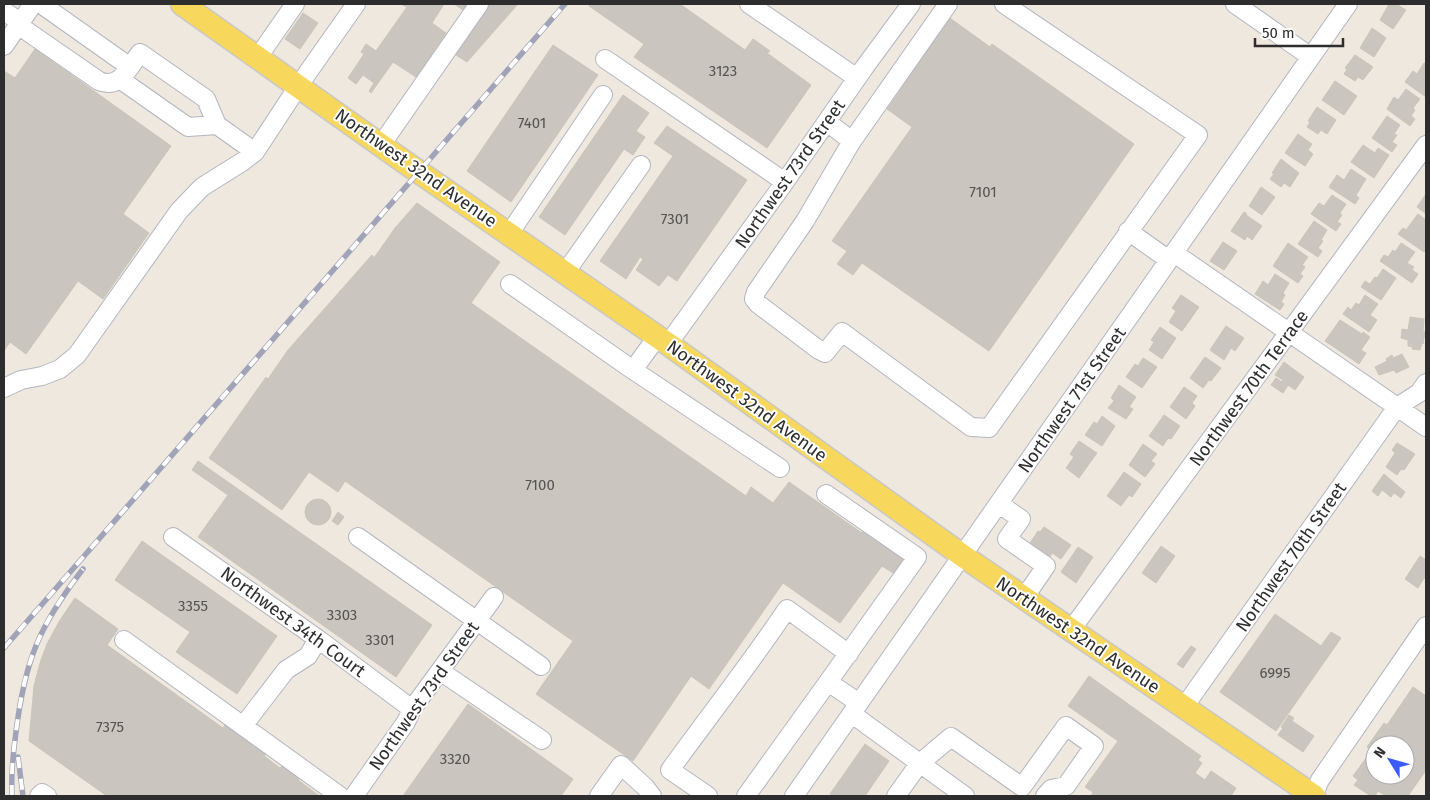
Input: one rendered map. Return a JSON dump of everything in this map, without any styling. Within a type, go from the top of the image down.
[{"type":"main road","name":"Northwest 32nd Avenue","points":[[182,4],[662,341],[963,556],[1313,796]]},
{"type":"street","points":[[4,46],[33,4]]},
{"type":"street","points":[[41,4],[188,127],[217,125]]},
{"type":"street","points":[[258,57],[296,4]]},
{"type":"street","points":[[4,388],[21,380],[42,376],[60,369],[77,355],[179,211],[202,187],[255,152],[356,4]]},
{"type":"street","points":[[381,145],[479,4]]},
{"type":"street","points":[[749,4],[857,78]]},
{"type":"street","name":"Northwest 73rd Street","points":[[633,370],[662,341],[785,182],[857,78],[912,4]]},
{"type":"street","points":[[948,4],[852,141],[805,221],[756,292],[754,299],[819,350],[826,353],[842,332],[971,427],[989,428],[1198,135],[1004,4]]},
{"type":"street","points":[[1235,4],[1311,57]]},
{"type":"street","name":"Northwest 71st Street","points":[[794,796],[1348,4]]},
{"type":"street","points":[[4,11],[99,81],[111,84],[125,73],[140,53],[206,100],[217,125],[255,152]]},
{"type":"street","points":[[605,59],[785,182]]},
{"type":"street","points":[[509,234],[603,95]]},
{"type":"street","points":[[827,122],[852,141]]},
{"type":"street","name":"Northwest 70th Terrace","points":[[1071,630],[1426,145]]},
{"type":"street","points":[[565,273],[641,165]]},
{"type":"street","points":[[1128,231],[1289,332],[1426,427]]},
{"type":"street","points":[[510,284],[633,370],[780,468]]},
{"type":"street","points":[[1397,406],[1419,393],[1426,383]]},
{"type":"street","name":"Northwest 70th Street","points":[[1184,707],[1397,406]]},
{"type":"street","points":[[746,796],[917,557],[826,494]]},
{"type":"street","points":[[999,504],[1021,519],[1007,538],[1046,566],[1024,598]]},
{"type":"street","points":[[358,536],[541,666]]},
{"type":"street","name":"Northwest 34th Court","points":[[173,537],[318,639],[412,709]]},
{"type":"street","name":"Northwest 73rd Street","points":[[354,796],[406,722],[412,709],[494,597]]},
{"type":"street","points":[[708,796],[670,770],[716,706],[744,672],[787,609],[849,654]]},
{"type":"street","points":[[1313,796],[1320,780],[1426,626]]},
{"type":"street","points":[[243,726],[286,670],[308,656],[318,639]]},
{"type":"street","points":[[124,640],[340,796]]},
{"type":"street","points":[[440,671],[542,740]]},
{"type":"street","points":[[828,682],[919,764],[965,796]]},
{"type":"street","points":[[896,796],[919,764],[951,736],[1022,787],[1066,726],[1094,746],[1066,786],[1051,789],[1045,796]]},
{"type":"street","points":[[599,796],[621,765],[646,787],[652,796]]},
{"type":"building","points":[[401,4],[444,4],[432,23],[446,33],[416,77],[393,62],[371,93],[369,91],[374,83],[363,75],[356,84],[348,78],[364,54],[361,52],[366,44],[376,51],[407,7]]},
{"type":"building","points":[[454,4],[467,4],[463,10]]},
{"type":"building","points":[[488,4],[518,4],[467,62],[453,53]]},
{"type":"building","points":[[590,4],[680,4],[745,50],[753,39],[770,51],[767,53],[811,85],[767,148],[634,57],[644,44],[589,6]]},
{"type":"building","points":[[1389,4],[1396,4],[1406,10],[1393,29],[1380,20]]},
{"type":"building","points":[[303,13],[318,23],[300,49],[285,39]]},
{"type":"building","points":[[947,16],[990,47],[992,44],[1134,144],[989,351],[862,263],[853,275],[837,264],[847,251],[832,241],[912,127],[887,109],[900,91],[896,88]]},
{"type":"building","points":[[1372,28],[1386,38],[1374,57],[1360,48]]},
{"type":"building","points":[[553,45],[598,75],[511,202],[467,171]]},
{"type":"building","points":[[35,49],[171,146],[123,214],[149,233],[103,299],[78,281],[26,354],[10,342],[4,351],[4,71],[15,78]]},
{"type":"building","points":[[1355,55],[1373,67],[1363,80],[1358,77],[1355,81],[1344,74],[1347,69],[1345,68]]},
{"type":"building","points":[[1424,63],[1426,64],[1426,97],[1405,82],[1413,71],[1417,74]]},
{"type":"building","points":[[1335,81],[1357,96],[1344,115],[1322,100]]},
{"type":"building","points":[[1406,89],[1420,99],[1413,108],[1415,110],[1411,116],[1415,119],[1410,126],[1387,109],[1394,97],[1398,100]]},
{"type":"building","points":[[623,95],[649,113],[636,131],[645,137],[633,155],[624,149],[565,235],[539,217]]},
{"type":"building","points":[[1317,107],[1336,120],[1327,134],[1321,130],[1318,134],[1307,127],[1310,122],[1308,121]]},
{"type":"building","points":[[1387,116],[1400,125],[1394,134],[1397,135],[1392,142],[1397,145],[1392,152],[1372,138]]},
{"type":"building","points":[[667,126],[747,180],[677,281],[668,275],[659,286],[636,270],[643,259],[640,257],[626,279],[600,261],[673,156],[654,143]]},
{"type":"building","points":[[1298,134],[1312,144],[1308,150],[1313,154],[1305,166],[1285,153]]},
{"type":"building","points":[[1363,145],[1375,153],[1378,148],[1389,155],[1374,178],[1351,162]]},
{"type":"building","points":[[1281,159],[1299,173],[1290,187],[1284,183],[1281,187],[1270,179]]},
{"type":"building","points":[[1351,169],[1366,179],[1356,195],[1359,198],[1355,204],[1329,187],[1337,175],[1344,180]]},
{"type":"building","points":[[1261,187],[1275,197],[1262,215],[1249,206]]},
{"type":"building","points":[[1426,194],[1426,214],[1417,207]]},
{"type":"building","points":[[1332,195],[1346,204],[1340,213],[1342,215],[1337,222],[1341,224],[1336,231],[1311,214],[1319,203],[1324,206]]},
{"type":"building","points":[[417,203],[500,262],[471,303],[746,496],[751,487],[773,503],[789,482],[862,533],[867,525],[911,557],[898,576],[882,566],[840,623],[783,583],[709,689],[691,676],[633,761],[536,694],[573,641],[345,481],[338,492],[309,472],[282,510],[209,458],[266,377],[268,379],[288,350],[372,255],[374,258],[395,228]]},
{"type":"building","points":[[1244,212],[1262,226],[1252,240],[1247,236],[1245,240],[1231,231]]},
{"type":"building","points":[[1418,214],[1426,220],[1426,249],[1424,252],[1398,234],[1403,228],[1406,230]]},
{"type":"building","points":[[1314,221],[1327,230],[1318,248],[1322,251],[1318,257],[1298,244]]},
{"type":"building","points":[[1223,242],[1237,251],[1224,270],[1210,261]]},
{"type":"building","points":[[1288,243],[1308,257],[1302,265],[1305,267],[1300,274],[1303,276],[1298,283],[1273,266]]},
{"type":"building","points":[[1401,243],[1415,252],[1407,263],[1414,267],[1412,270],[1418,274],[1412,283],[1380,261],[1384,255],[1388,257],[1393,250],[1395,252]]},
{"type":"building","points":[[1383,269],[1396,278],[1381,300],[1361,287],[1365,281],[1370,284]]},
{"type":"building","points":[[1275,274],[1289,283],[1283,293],[1285,295],[1281,302],[1284,304],[1280,310],[1255,294],[1263,281],[1268,285]]},
{"type":"building","points":[[1181,295],[1199,307],[1182,331],[1169,322],[1176,311],[1172,308]]},
{"type":"building","points":[[1365,295],[1378,304],[1370,315],[1377,320],[1369,332],[1343,314],[1348,307],[1351,310],[1356,303],[1359,305]]},
{"type":"building","points":[[1410,317],[1424,319],[1423,332],[1425,332],[1420,350],[1412,349],[1413,347],[1408,346],[1408,340],[1401,338],[1402,329],[1408,330]]},
{"type":"building","points":[[1340,320],[1370,337],[1361,350],[1366,353],[1359,364],[1325,341]]},
{"type":"building","points":[[1226,326],[1244,338],[1235,351],[1231,348],[1224,360],[1210,350]]},
{"type":"building","points":[[1160,327],[1176,338],[1162,359],[1149,350],[1154,342],[1151,340]]},
{"type":"building","points":[[1402,354],[1409,367],[1396,373],[1394,370],[1379,375],[1375,367],[1387,361],[1386,359],[1392,355],[1393,358]]},
{"type":"building","points":[[1205,357],[1221,368],[1203,388],[1190,378]]},
{"type":"building","points":[[1143,358],[1157,367],[1142,388],[1126,377],[1135,364],[1138,366]]},
{"type":"building","points":[[1284,362],[1304,377],[1295,390],[1288,385],[1283,393],[1271,385],[1276,378],[1282,382],[1283,380],[1275,375]]},
{"type":"building","points":[[1119,385],[1136,397],[1129,407],[1133,409],[1126,419],[1108,408],[1114,401],[1111,398]]},
{"type":"building","points":[[1184,387],[1197,396],[1192,403],[1195,406],[1186,419],[1170,407]]},
{"type":"building","points":[[1164,415],[1180,426],[1171,439],[1168,438],[1163,446],[1149,436]]},
{"type":"building","points":[[1102,416],[1115,426],[1102,446],[1085,435],[1094,422],[1097,424]]},
{"type":"building","points":[[1079,441],[1097,453],[1079,478],[1066,468],[1074,457],[1070,454]]},
{"type":"building","points":[[1397,443],[1415,454],[1404,470],[1401,469],[1397,475],[1386,467],[1395,453],[1392,450]]},
{"type":"building","points":[[1143,444],[1157,454],[1151,461],[1155,464],[1145,477],[1129,465]]},
{"type":"building","points":[[198,461],[432,625],[396,677],[198,537],[228,495],[192,470]]},
{"type":"building","points":[[1124,472],[1141,484],[1132,497],[1129,495],[1121,506],[1107,496]]},
{"type":"building","points":[[1384,474],[1405,492],[1401,498],[1394,493],[1391,497],[1382,490],[1378,496],[1372,491]]},
{"type":"building","points":[[318,499],[328,502],[331,512],[328,522],[318,525],[308,522],[305,512],[308,502]]},
{"type":"building","points":[[338,512],[344,517],[338,525],[332,521]]},
{"type":"building","points":[[1044,527],[1071,545],[1061,559],[1052,553],[1050,557],[1030,543],[1038,531],[1040,532]]},
{"type":"building","points":[[142,541],[277,636],[237,694],[176,652],[190,632],[115,580]]},
{"type":"building","points":[[1161,546],[1175,556],[1156,583],[1142,573]]},
{"type":"building","points":[[1078,547],[1093,557],[1076,583],[1061,572]]},
{"type":"building","points":[[1420,556],[1426,560],[1426,580],[1424,578],[1418,588],[1405,579]]},
{"type":"building","points":[[75,598],[118,629],[107,645],[223,728],[227,722],[268,752],[264,756],[280,768],[285,763],[302,775],[298,780],[318,795],[107,796],[29,741],[34,686],[40,663],[47,644]]},
{"type":"building","points":[[1275,614],[1321,646],[1331,632],[1341,638],[1276,731],[1220,692]]},
{"type":"building","points":[[1191,646],[1196,649],[1183,668],[1177,664]]},
{"type":"building","points":[[1089,676],[1201,756],[1198,760],[1202,763],[1195,773],[1205,780],[1211,771],[1236,788],[1231,796],[1091,796],[1093,792],[1085,787],[1118,741],[1068,706]]},
{"type":"building","points":[[1413,687],[1426,696],[1426,770],[1408,796],[1386,796],[1378,791],[1375,796],[1371,796],[1354,785],[1358,780],[1353,776],[1365,760],[1365,785],[1415,785],[1415,735],[1376,735],[1384,723],[1387,725]]},
{"type":"building","points":[[468,704],[573,779],[561,796],[403,796]]},
{"type":"building","points":[[1289,715],[1294,718],[1292,721],[1314,736],[1303,752],[1278,735]]},
{"type":"building","points":[[865,744],[889,761],[865,796],[834,796],[830,794]]},
{"type":"railway","points":[[4,648],[565,4]]},
{"type":"railway","points":[[12,796],[15,740],[24,684],[30,664],[36,645],[55,608],[83,569]]},
{"type":"railway","points":[[18,757],[23,796]]}]
